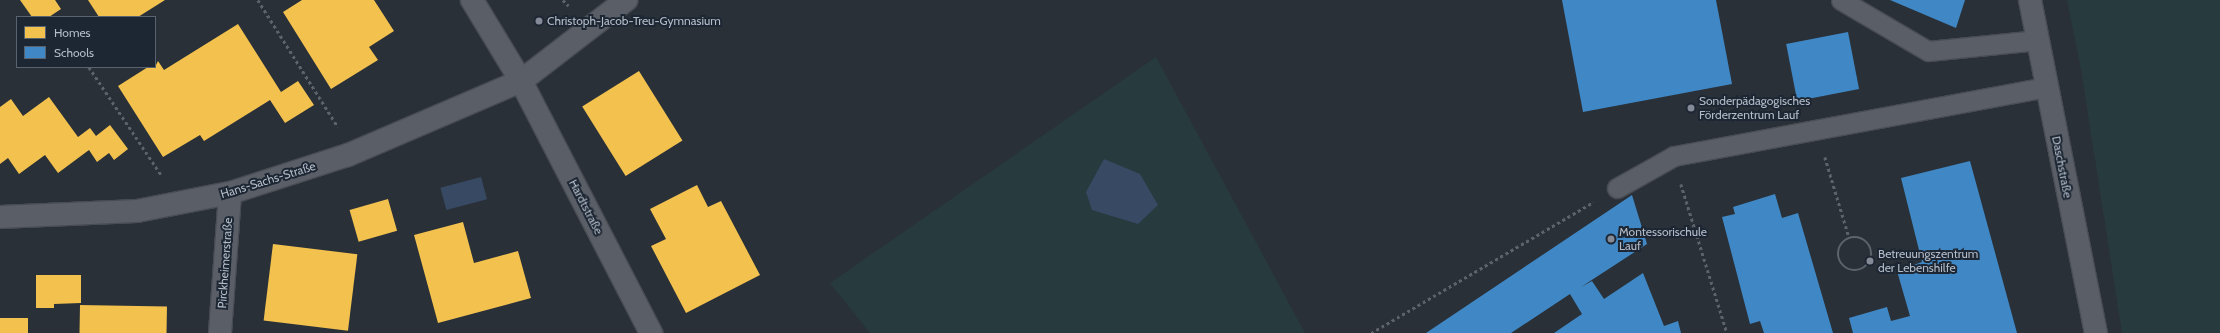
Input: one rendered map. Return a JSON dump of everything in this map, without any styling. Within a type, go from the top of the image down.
[{"type":"street","name":"Hardtstraße","points":[[472,0],[521,81],[651,333]]},
{"type":"street","points":[[521,81],[626,0]]},
{"type":"street","name":"Daschstraße","points":[[2030,0],[2046,87],[2096,333]]},
{"type":"street","name":"Hans-Sachs-Straße","points":[[0,217],[137,211],[230,194],[354,153],[521,81]]},
{"type":"street","name":"Pirckheimerstraße","points":[[220,333],[230,194]]},
{"type":"lane","points":[[1841,0],[1928,51],[2038,40]]},
{"type":"lane","points":[[1617,188],[1674,156],[2046,87]]},
{"type":"path","points":[[258,0],[354,153]]},
{"type":"path","points":[[563,0],[572,9]]},
{"type":"path","points":[[90,68],[181,202]]},
{"type":"path","points":[[1816,130],[1849,237]]},
{"type":"path","points":[[1674,156],[1727,333]]},
{"type":"path","points":[[1371,333],[1617,188]]},
{"type":"path","points":[[1849,237],[1863,238],[1872,248],[1871,261],[1861,271],[1846,269],[1838,260],[1839,246],[1849,237]]},
{"type":"green space","points":[[2067,0],[2220,0],[2220,333],[2122,333],[2081,69]]},
{"type":"green space","points":[[1156,57],[1305,333],[870,333],[830,283]]},
{"type":"water","points":[[1104,159],[1140,174],[1158,205],[1138,224],[1092,210],[1086,192]]},
{"type":"water","points":[[481,177],[487,199],[446,210],[440,188]]},
{"type":"building: Homes","points":[[20,0],[55,0],[61,9],[50,16],[31,16]]},
{"type":"building: Homes","points":[[88,0],[165,0],[140,16],[98,16]]},
{"type":"building: Homes","points":[[302,0],[374,0],[394,31],[369,47],[378,60],[331,89],[283,12]]},
{"type":"building: Homes","points":[[238,24],[281,92],[298,81],[314,105],[285,123],[270,100],[204,141],[200,135],[163,157],[118,86],[146,68],[156,68],[158,61],[164,70]]},
{"type":"building: Homes","points":[[639,71],[682,141],[626,176],[582,107]]},
{"type":"building: Homes","points":[[49,97],[78,137],[90,128],[96,136],[110,125],[128,149],[114,160],[109,153],[97,162],[89,150],[58,173],[45,155],[19,174],[8,158],[0,164],[0,107],[11,99],[23,116]]},
{"type":"building: Homes","points":[[697,185],[708,207],[721,201],[760,275],[686,313],[651,246],[666,239],[650,209]]},
{"type":"building: Homes","points":[[388,199],[397,231],[359,242],[350,210]]},
{"type":"building: Homes","points":[[463,222],[474,263],[518,251],[531,298],[438,323],[414,235]]},
{"type":"building: Homes","points":[[273,244],[357,254],[348,331],[264,320]]},
{"type":"building: Homes","points":[[36,275],[81,275],[81,303],[54,304],[54,308],[36,308]]},
{"type":"building: Homes","points":[[80,305],[167,307],[167,333],[80,333]]},
{"type":"building: Homes","points":[[0,318],[28,318],[28,333],[0,333]]},
{"type":"building: Schools","points":[[1562,0],[1716,0],[1732,84],[1583,112]]},
{"type":"building: Schools","points":[[1890,0],[1965,0],[1956,28]]},
{"type":"building: Schools","points":[[1848,32],[1859,89],[1797,101],[1786,44]]},
{"type":"building: Schools","points":[[1970,161],[2017,333],[1853,333],[1849,318],[1887,307],[1891,321],[1910,316],[1897,271],[1922,262],[1901,178]]},
{"type":"building: Schools","points":[[1775,194],[1782,218],[1798,213],[1833,333],[1764,333],[1760,321],[1750,324],[1722,217],[1735,214],[1733,207]]},
{"type":"building: Schools","points":[[1632,195],[1647,244],[1581,287],[1592,281],[1604,299],[1643,273],[1664,326],[1678,321],[1681,333],[1554,333],[1582,314],[1570,294],[1511,333],[1426,333]]},
{"type":"place","name":"Christoph-Jacob-Treu-Gymnasium","points":[[539,21]]},
{"type":"place","name":"Sonderpädagogisches Förderzentrum Lauf","points":[[1691,108]]},
{"type":"place","name":"Montessorischule Lauf","points":[[1611,239]]},
{"type":"place","name":"Betreuungszentrum der Lebenshilfe","points":[[1870,261]]}]
